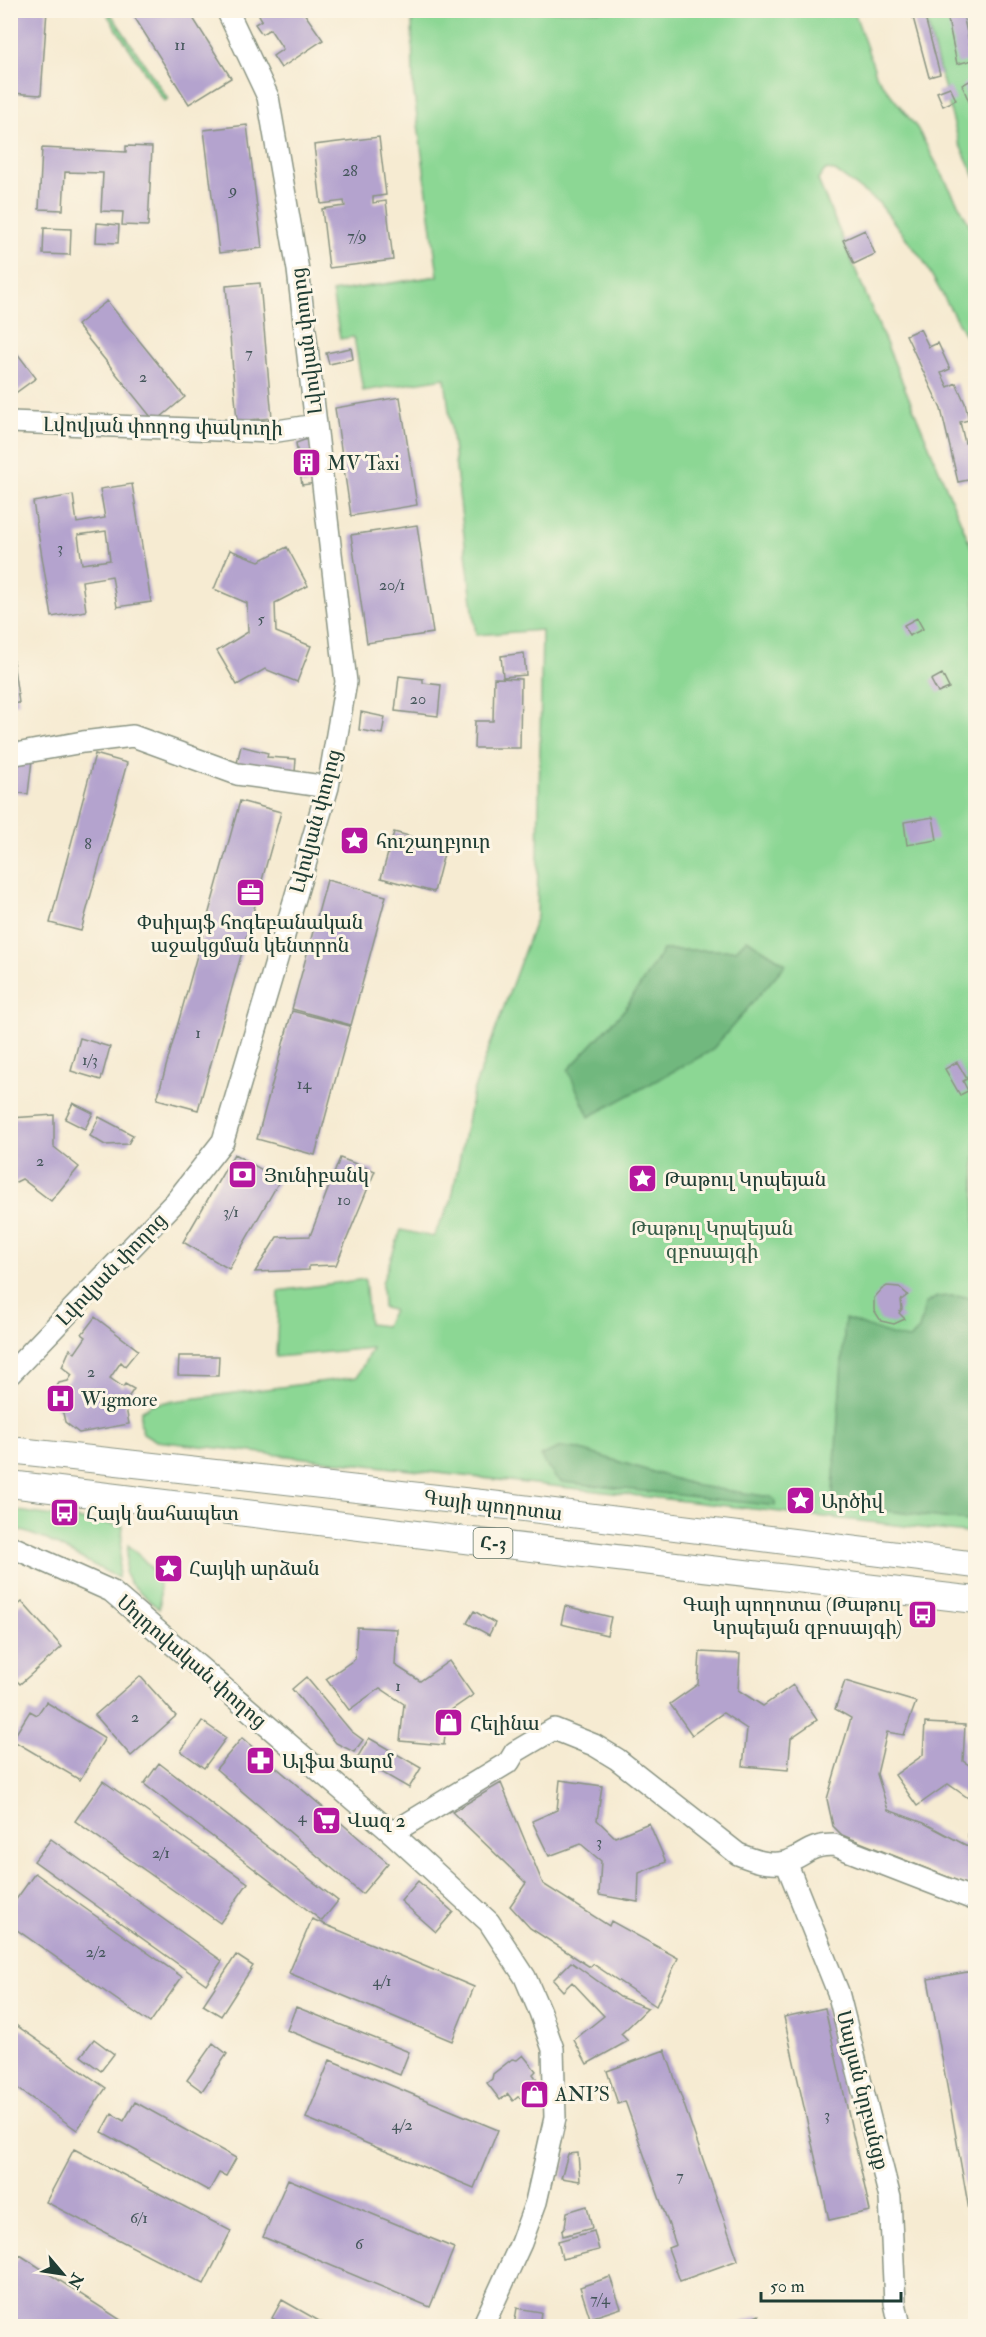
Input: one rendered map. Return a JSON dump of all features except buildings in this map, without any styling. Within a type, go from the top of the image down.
[{"type":"main road","name":"Գայի պողոտա","points":[[10,1450],[499,1505],[975,1565]]},
{"type":"main road","name":"Գայի պողոտա","points":[[10,1484],[975,1600]]},
{"type":"street","name":"Լվովյան փողոց","points":[[10,1374],[176,1201],[223,1141],[328,787],[346,682],[298,270],[268,97],[227,10]]},
{"type":"street","name":"Լվովյան փողոց փակուղի","points":[[10,422],[271,432],[316,425]]},
{"type":"street","points":[[10,755],[133,736],[237,774],[328,787]]},
{"type":"street","name":"Մոլդովական փողոց","points":[[10,1546],[111,1592],[392,1833],[489,1922],[525,1977],[552,2049],[555,2118],[536,2202],[483,2326]]},
{"type":"street","points":[[392,1833],[509,1762],[515,1752],[554,1729],[594,1745],[617,1759],[738,1854],[756,1861],[786,1862],[817,1845],[834,1845],[975,1900]]},
{"type":"street","name":"Մալյան նրբանցք","points":[[786,1862],[838,1992],[890,2198],[895,2303],[900,2326]]},
{"type":"green space","name":"Թաթուլ Կրպեյան զբոսայգի","points":[[412,11],[854,11],[877,77],[917,128],[975,235],[975,353],[923,260],[879,203],[835,171],[825,170],[818,180],[975,556],[975,1534],[156,1441],[143,1433],[140,1424],[141,1411],[152,1404],[357,1377],[372,1348],[276,1357],[279,1291],[365,1279],[369,1324],[385,1326],[393,1310],[383,1308],[382,1283],[401,1230],[433,1237],[451,1202],[473,1092],[537,916],[542,630],[476,635],[445,378],[363,391],[354,337],[340,339],[332,292],[438,276],[413,86]]},
{"type":"green space","points":[[924,11],[975,11],[975,177],[959,143]]},
{"type":"green space","points":[[111,14],[168,99],[164,101],[108,16]]},
{"type":"green space","points":[[747,939],[786,964],[711,1051],[589,1117],[568,1070],[625,1009],[663,950],[736,950]]},
{"type":"green space","points":[[937,1297],[975,1297],[975,1522],[832,1504],[845,1319],[909,1339],[919,1330],[925,1304]]},
{"type":"green space","points":[[561,1447],[578,1449],[698,1486],[771,1497],[775,1500],[775,1506],[562,1482],[555,1477],[540,1456]]},
{"type":"green space","points":[[11,1510],[123,1526],[118,1578],[47,1540],[11,1527]]},
{"type":"green space","points":[[128,1545],[149,1566],[158,1580],[159,1609],[130,1583],[125,1574]]},
{"type":"place","name":"MV Taxi","points":[[306,463]]},
{"type":"place","name":"հուշաղբյուր","points":[[355,841]]},
{"type":"place","name":"Փսիլայֆ հոգեբանական աջակցման կենտրոն","points":[[250,892]]},
{"type":"place","name":"Յունիբանկ","points":[[243,1175]]},
{"type":"place","name":"Թաթուլ Կրպեյան","points":[[643,1179]]},
{"type":"place","name":"Wigmore","points":[[60,1399]]},
{"type":"place","name":"Արծիվ","points":[[800,1501]]},
{"type":"place","name":"Հայկ նահապետ","points":[[65,1513]]},
{"type":"place","name":"Հայկի արձան","points":[[168,1568]]},
{"type":"place","name":"Գայի պողոտա (Թաթուլ Կրպեյան զբոսայգի)","points":[[923,1615]]},
{"type":"place","name":"Հելինա","points":[[449,1723]]},
{"type":"place","name":"Ալֆա Ֆարմ","points":[[261,1761]]},
{"type":"place","name":"Վազ 2","points":[[326,1820]]},
{"type":"place","name":"ANI'S","points":[[534,2094]]}]
